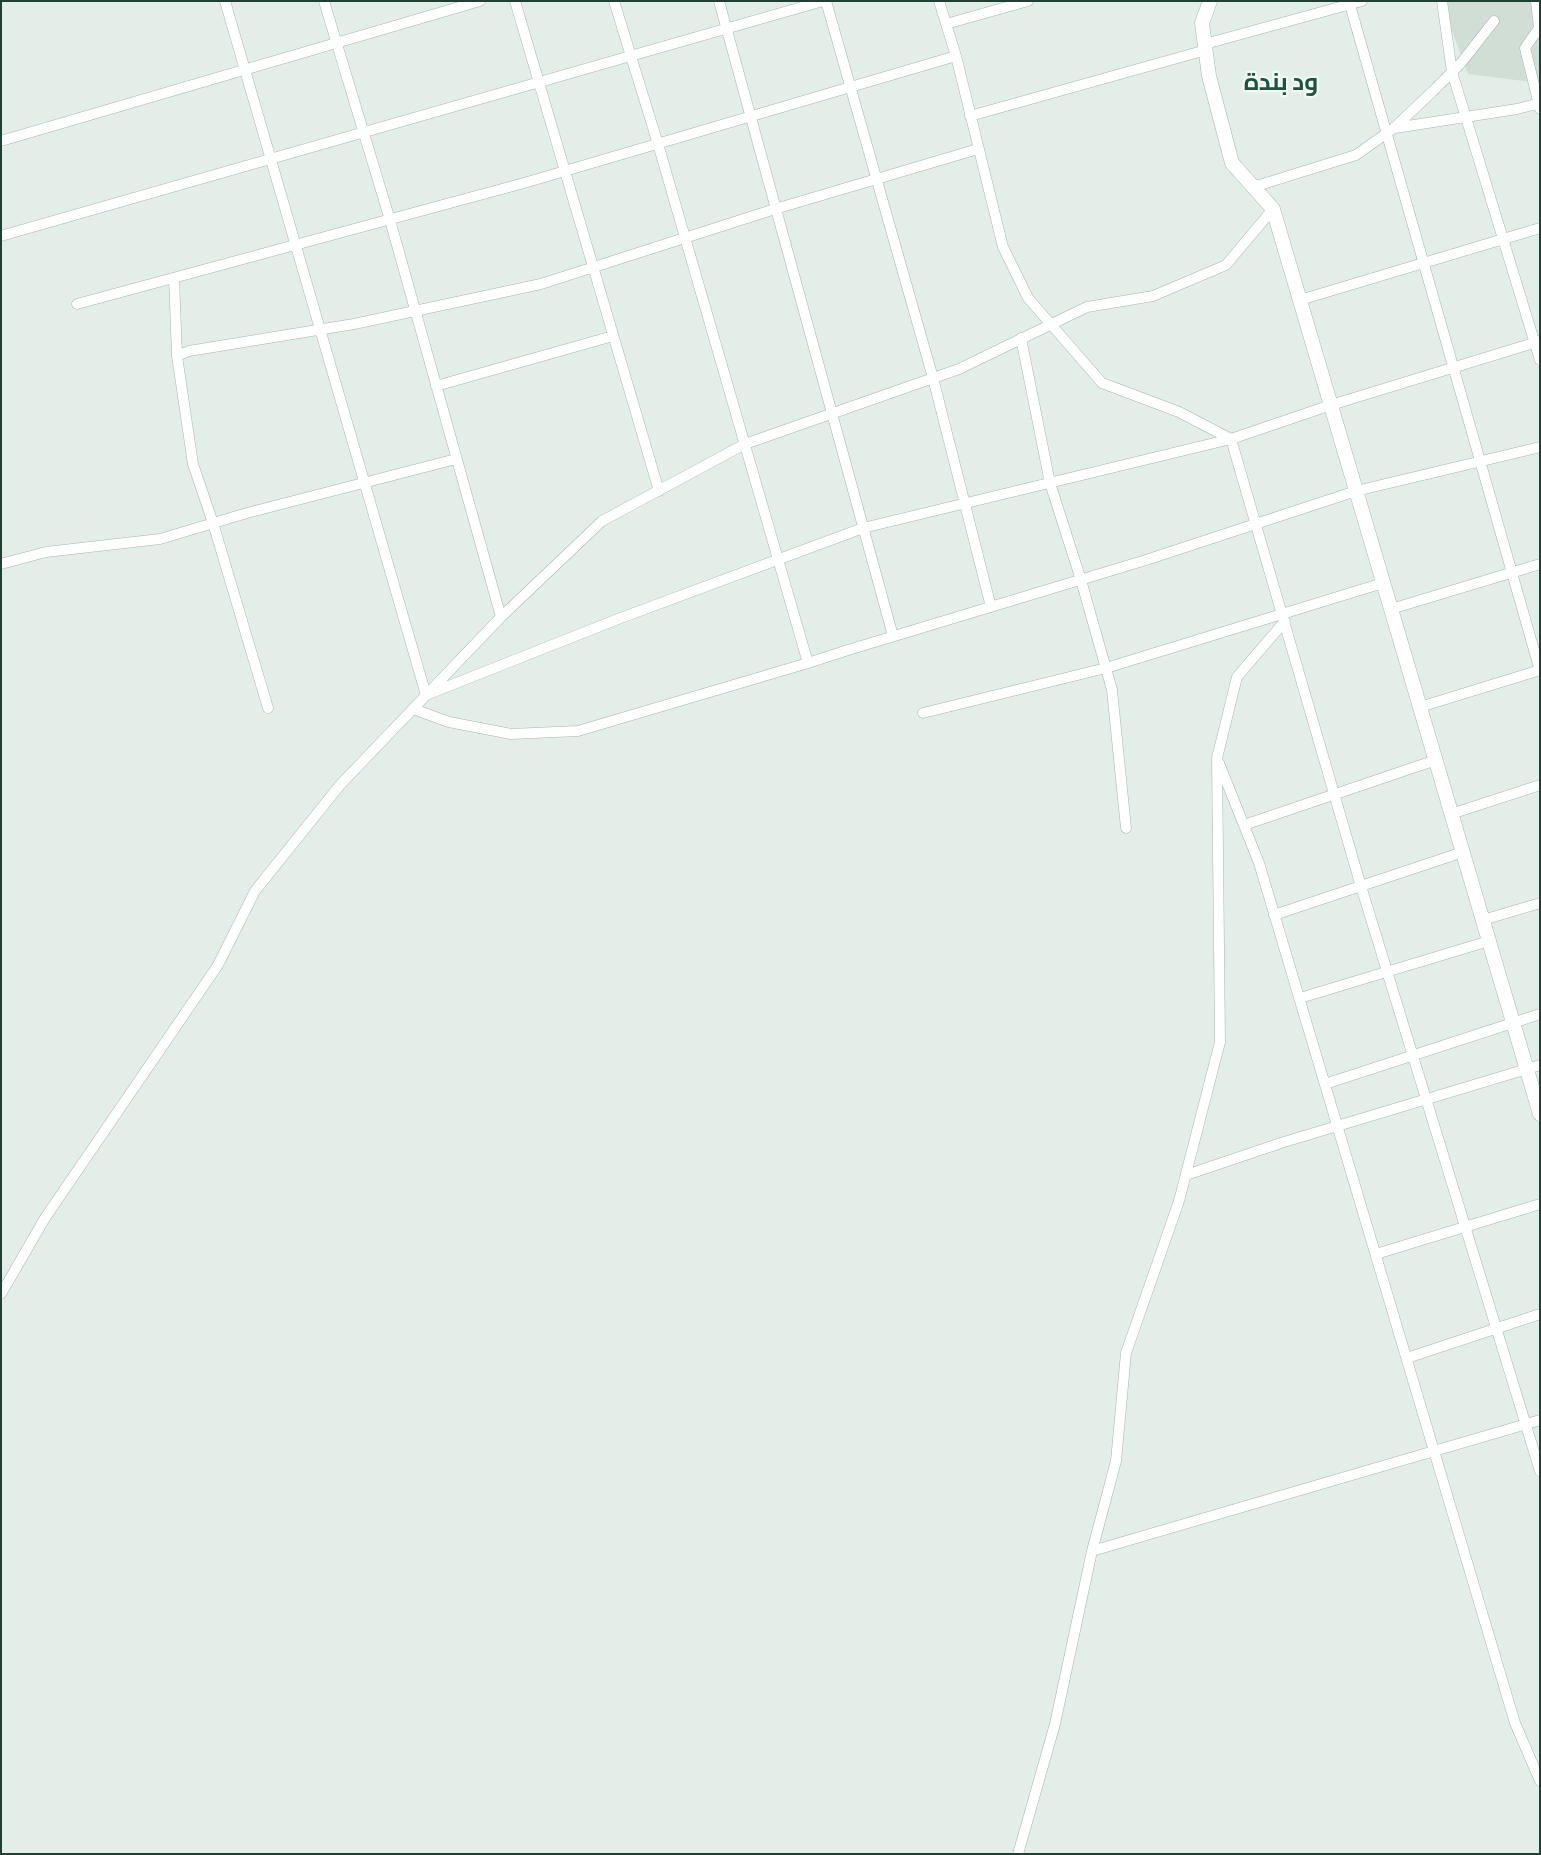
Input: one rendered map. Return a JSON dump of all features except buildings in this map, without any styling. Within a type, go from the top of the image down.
[{"type":"street","points":[[225,1],[426,695]]},
{"type":"street","points":[[324,1],[390,220],[500,617]]},
{"type":"street","points":[[1,141],[480,1]]},
{"type":"street","points":[[515,1],[659,491]]},
{"type":"street","points":[[614,1],[658,144],[808,663]]},
{"type":"street","points":[[719,1],[893,636]]},
{"type":"street","points":[[1,236],[824,1],[933,378],[991,607]]},
{"type":"street","points":[[939,1],[956,56],[1003,247],[1028,298],[1102,384],[1179,412],[1231,439],[1360,886],[1540,1471]]},
{"type":"street","points":[[946,24],[1028,1]]},
{"type":"street","points":[[1210,1],[1202,23],[1205,47],[1209,76],[1232,163],[1273,210],[1513,1023],[1533,1067],[1540,1114]]},
{"type":"street","points":[[970,116],[1362,1]]},
{"type":"street","points":[[1442,1],[1452,72],[1503,239],[1537,342],[1540,360]]},
{"type":"street","points":[[1390,130],[1539,105],[1525,48],[1539,28],[1536,1]]},
{"type":"street","points":[[1350,4],[1390,130],[1453,368],[1540,671],[1420,707]]},
{"type":"street","points":[[1253,187],[1356,155],[1390,130],[1452,72],[1494,21]]},
{"type":"street","points":[[77,304],[565,171],[956,56]]},
{"type":"street","points":[[177,356],[189,351],[319,330],[542,284],[775,209],[978,149]]},
{"type":"street","points":[[1,1294],[45,1218],[218,965],[255,891],[340,785],[500,617],[602,521],[745,444],[959,369],[1087,307],[1153,296],[1226,265],[1273,210]]},
{"type":"street","points":[[1300,300],[1540,228]]},
{"type":"street","points":[[174,278],[177,356],[193,464],[268,708]]},
{"type":"street","points":[[436,386],[613,336]]},
{"type":"street","points":[[1021,338],[1050,483],[1081,580],[1112,690],[1126,828]]},
{"type":"street","points":[[426,695],[618,619],[863,528],[1231,439],[1331,405],[1537,342]]},
{"type":"street","points":[[413,709],[449,722],[511,734],[578,731],[1081,580],[1356,491],[1540,448]]},
{"type":"street","points":[[1,564],[46,552],[160,539],[456,459]]},
{"type":"street","points":[[1391,609],[1540,564]]},
{"type":"street","points":[[923,713],[1106,668],[1283,617],[1383,583]]},
{"type":"street","points":[[1018,1854],[1055,1724],[1092,1551],[1116,1461],[1126,1353],[1179,1201],[1220,1042],[1217,758],[1237,677],[1283,617]]},
{"type":"street","points":[[1217,758],[1259,863],[1515,1722],[1540,1781]]},
{"type":"street","points":[[1244,825],[1436,760]]},
{"type":"street","points":[[1451,814],[1540,785]]},
{"type":"street","points":[[1274,915],[1463,852]]},
{"type":"street","points":[[1482,920],[1540,903]]},
{"type":"street","points":[[1300,998],[1489,942]]},
{"type":"street","points":[[1325,1084],[1540,1014]]},
{"type":"street","points":[[1186,1175],[1284,1142],[1533,1067]]},
{"type":"street","points":[[1376,1254],[1540,1204]]},
{"type":"street","points":[[1407,1358],[1540,1314]]},
{"type":"street","points":[[1092,1551],[1540,1420]]},
{"type":"shaded area","points":[[1441,1],[1540,1],[1540,83],[1468,74]]},
{"type":"district","name":"ود بندة","points":[[1281,82]]}]
